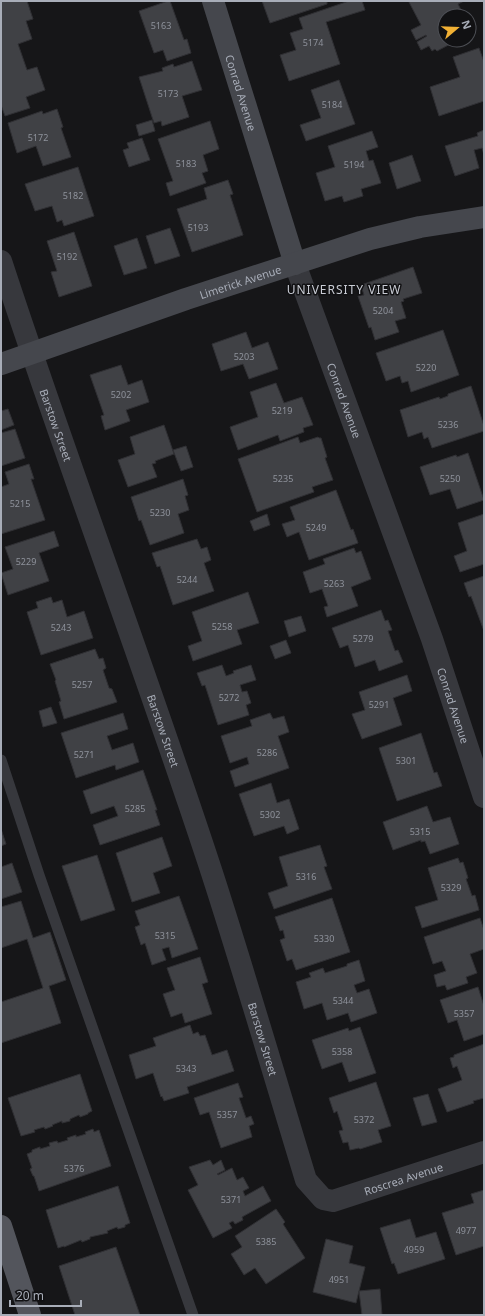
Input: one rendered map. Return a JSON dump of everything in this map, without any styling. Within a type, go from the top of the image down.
[{"type":"main road","points":[[1,1226],[30,1315]]},
{"type":"street","name":"Conrad Avenue","points":[[213,1],[295,264],[432,639],[484,797]]},
{"type":"street","name":"Limerick Avenue","points":[[1,364],[186,299],[370,240],[420,227],[484,217]]},
{"type":"street","name":"Barstow Street","points":[[1,260],[31,353],[118,599],[212,873],[306,1180],[323,1199]]},
{"type":"street","name":"Roscrea Avenue","points":[[323,1199],[333,1201],[484,1152]]},
{"type":"lane","points":[[1,760],[39,875],[192,1315]]},
{"type":"building","points":[[1,1],[27,1],[33,19],[26,21],[32,39],[18,44],[27,70],[37,67],[45,90],[26,97],[30,108],[5,116],[1,105]]},
{"type":"building","points":[[170,1],[184,40],[187,39],[191,53],[167,61],[163,50],[154,53],[139,11]]},
{"type":"building","points":[[262,1],[327,1],[327,4],[270,23]]},
{"type":"building","points":[[349,1],[362,1],[365,10],[326,22],[340,64],[289,81],[280,55],[296,50],[290,33],[303,29],[299,18]]},
{"type":"building","points":[[464,1],[458,4],[460,8],[437,8],[437,48],[443,48],[437,51],[435,49],[432,51],[429,46],[421,50],[417,42],[427,36],[426,35],[416,40],[411,30],[421,25],[409,2]]},
{"type":"building","points":[[479,48],[484,62],[484,101],[439,116],[430,87],[460,77],[453,57]]},
{"type":"building","points":[[192,61],[202,90],[182,96],[189,117],[162,126],[161,121],[154,123],[139,77],[163,71],[162,68],[173,64],[174,67]]},
{"type":"building","points":[[339,80],[355,124],[306,141],[300,125],[321,118],[311,90]]},
{"type":"building","points":[[57,109],[63,127],[61,128],[71,157],[43,166],[36,146],[17,153],[8,123],[42,111],[43,114]]},
{"type":"building","points":[[152,120],[155,131],[139,136],[136,125]]},
{"type":"building","points":[[210,121],[219,149],[203,155],[208,171],[202,173],[206,183],[170,196],[166,183],[173,181],[158,139]]},
{"type":"building","points":[[484,130],[484,155],[482,148],[474,150],[479,168],[455,176],[445,146],[478,136],[477,133]]},
{"type":"building","points":[[372,131],[378,147],[366,151],[369,161],[373,160],[381,183],[361,189],[363,196],[344,202],[342,196],[325,201],[316,173],[335,167],[328,146]]},
{"type":"building","points":[[142,138],[150,160],[129,167],[123,150],[129,148],[127,143]]},
{"type":"building","points":[[412,155],[421,181],[397,189],[389,163]]},
{"type":"building","points":[[78,167],[94,216],[64,226],[62,220],[57,222],[52,206],[35,211],[25,184]]},
{"type":"building","points":[[228,180],[233,194],[230,195],[243,235],[192,252],[177,209],[207,199],[204,188]]},
{"type":"building","points":[[170,228],[180,256],[155,264],[146,236]]},
{"type":"building","points":[[74,232],[92,286],[59,297],[51,272],[57,271],[47,241]]},
{"type":"building","points":[[137,238],[147,268],[124,275],[114,246]]},
{"type":"building","points":[[413,267],[422,293],[403,299],[404,301],[401,302],[406,318],[395,321],[399,332],[375,340],[371,327],[369,328],[358,296],[364,295],[361,285]]},
{"type":"building","points":[[443,330],[459,375],[411,392],[408,381],[402,383],[400,376],[386,381],[376,353]]},
{"type":"building","points":[[246,332],[252,348],[268,342],[278,369],[249,379],[243,364],[221,371],[212,344]]},
{"type":"building","points":[[121,365],[128,385],[142,380],[149,402],[126,410],[130,421],[105,430],[101,416],[104,415],[90,375]]},
{"type":"building","points":[[276,383],[284,403],[302,397],[313,425],[303,428],[304,432],[280,441],[278,435],[238,450],[230,427],[258,417],[250,392]]},
{"type":"building","points":[[471,386],[484,426],[484,431],[432,448],[428,437],[424,439],[422,432],[408,437],[400,410],[439,397],[440,399],[448,396],[448,394]]},
{"type":"building","points":[[8,409],[14,425],[1,430],[1,411]]},
{"type":"building","points":[[164,425],[174,454],[155,461],[156,463],[152,464],[157,477],[128,487],[118,460],[135,454],[130,437]]},
{"type":"building","points":[[15,429],[25,458],[1,466],[1,433]]},
{"type":"building","points":[[298,437],[300,443],[318,437],[321,438],[327,457],[325,458],[333,480],[312,487],[314,492],[257,512],[238,459]]},
{"type":"building","points":[[186,446],[193,467],[181,471],[173,450]]},
{"type":"building","points":[[468,453],[484,500],[457,509],[450,489],[430,495],[420,467],[456,455],[457,457]]},
{"type":"building","points":[[29,464],[34,479],[31,479],[45,520],[1,534],[1,487],[9,484],[5,472]]},
{"type":"building","points":[[183,479],[188,495],[185,496],[189,510],[178,514],[184,533],[150,545],[141,520],[139,521],[131,497]]},
{"type":"building","points":[[336,490],[351,530],[353,529],[358,543],[309,560],[299,532],[287,537],[282,524],[295,520],[290,507]]},
{"type":"building","points":[[267,514],[270,525],[254,531],[250,521]]},
{"type":"building","points":[[484,514],[484,564],[460,572],[454,556],[467,551],[458,523]]},
{"type":"building","points":[[54,531],[59,546],[39,553],[49,581],[8,595],[1,573],[13,569],[5,547]]},
{"type":"building","points":[[197,539],[201,549],[207,547],[211,560],[204,563],[214,591],[173,605],[160,566],[157,567],[152,553]]},
{"type":"building","points":[[354,548],[356,553],[361,551],[371,579],[351,587],[358,606],[327,617],[324,607],[328,606],[322,589],[310,593],[303,572],[325,564],[323,559]]},
{"type":"building","points":[[484,576],[484,631],[471,596],[469,597],[464,583]]},
{"type":"building","points":[[248,592],[259,623],[237,630],[242,644],[193,661],[188,646],[202,641],[192,612]]},
{"type":"building","points":[[51,597],[53,603],[62,600],[67,617],[84,611],[93,638],[41,655],[27,612],[38,608],[36,602]]},
{"type":"building","points":[[381,610],[385,621],[388,620],[392,630],[388,631],[395,651],[398,650],[403,662],[379,671],[375,660],[355,667],[348,645],[340,648],[332,628]]},
{"type":"building","points":[[301,616],[306,631],[289,637],[284,621]]},
{"type":"building","points":[[286,640],[291,653],[275,659],[270,646]]},
{"type":"building","points":[[95,649],[99,659],[103,658],[106,668],[103,670],[109,688],[112,689],[117,702],[64,719],[59,702],[61,701],[55,681],[56,680],[50,664]]},
{"type":"building","points":[[222,665],[226,676],[234,673],[233,671],[251,665],[256,680],[240,685],[242,692],[247,691],[251,703],[246,705],[249,715],[218,725],[205,685],[202,686],[197,673]]},
{"type":"building","points":[[407,675],[412,691],[393,698],[402,725],[362,739],[352,714],[365,710],[359,692]]},
{"type":"building","points":[[51,707],[57,723],[43,727],[39,711]]},
{"type":"building","points":[[123,713],[128,729],[107,736],[112,750],[133,743],[139,762],[116,770],[115,765],[76,778],[61,733]]},
{"type":"building","points":[[270,713],[273,719],[284,716],[289,732],[278,736],[289,768],[235,787],[230,771],[249,764],[247,757],[230,763],[221,736],[252,726],[250,720]]},
{"type":"building","points":[[421,733],[434,773],[437,772],[442,786],[397,801],[379,748]]},
{"type":"building","points":[[143,770],[157,810],[155,810],[160,825],[100,845],[93,825],[118,816],[114,806],[91,814],[83,791]]},
{"type":"building","points":[[271,783],[277,803],[289,799],[299,829],[287,834],[284,826],[254,836],[239,794]]},
{"type":"building","points":[[427,806],[433,822],[450,817],[459,844],[430,854],[425,841],[421,842],[421,840],[393,850],[383,822]]},
{"type":"building","points":[[1,829],[6,844],[1,846]]},
{"type":"building","points":[[162,837],[172,866],[153,873],[160,893],[132,902],[116,853]]},
{"type":"building","points":[[320,845],[327,866],[324,867],[332,889],[274,909],[268,893],[288,886],[279,857]]},
{"type":"building","points":[[97,855],[115,910],[81,921],[62,866]]},
{"type":"building","points":[[458,858],[460,863],[463,862],[468,878],[466,879],[472,896],[475,895],[479,910],[422,928],[415,907],[438,900],[428,868]]},
{"type":"building","points":[[12,863],[22,892],[1,899],[1,867]]},
{"type":"building","points":[[179,896],[198,949],[172,958],[169,947],[162,949],[166,960],[152,965],[145,943],[141,945],[135,927],[140,925],[135,911]]},
{"type":"building","points":[[332,898],[350,952],[296,970],[292,959],[287,961],[280,940],[285,938],[283,930],[280,931],[275,917]]},
{"type":"building","points":[[21,901],[33,938],[50,932],[66,980],[49,986],[61,1023],[1,1043],[1,1002],[43,988],[27,939],[1,948],[1,907]]},
{"type":"building","points":[[480,918],[484,930],[484,949],[470,954],[477,973],[466,977],[468,983],[447,990],[445,985],[437,987],[434,975],[446,971],[442,961],[433,964],[424,937]]},
{"type":"building","points":[[200,957],[208,982],[202,984],[212,1014],[185,1023],[182,1013],[171,1017],[163,994],[175,990],[167,968]]},
{"type":"building","points":[[359,960],[365,981],[354,985],[357,993],[369,989],[377,1013],[351,1022],[348,1013],[327,1020],[322,1003],[304,1009],[296,982],[311,977],[309,973],[323,968],[325,973],[347,966],[347,964]]},
{"type":"building","points":[[478,987],[484,1006],[484,1034],[464,1041],[457,1020],[448,1023],[440,1000]]},
{"type":"building","points":[[190,1025],[193,1034],[198,1032],[200,1036],[205,1035],[212,1055],[227,1050],[234,1071],[187,1087],[189,1093],[164,1101],[162,1096],[161,1097],[153,1073],[136,1079],[129,1055],[156,1046],[153,1038]]},
{"type":"building","points":[[360,1027],[376,1073],[349,1082],[342,1062],[322,1069],[312,1040],[348,1028],[349,1031]]},
{"type":"building","points":[[484,1044],[484,1098],[447,1112],[438,1089],[462,1080],[457,1066],[453,1068],[450,1058],[454,1057],[454,1055]]},
{"type":"building","points":[[80,1074],[92,1111],[80,1117],[79,1115],[70,1119],[70,1121],[62,1123],[62,1121],[45,1129],[44,1127],[34,1130],[35,1132],[21,1136],[8,1098]]},
{"type":"building","points":[[376,1082],[391,1126],[378,1130],[382,1142],[360,1149],[350,1150],[348,1142],[343,1143],[339,1131],[343,1130],[337,1111],[334,1113],[329,1098]]},
{"type":"building","points":[[238,1083],[243,1097],[239,1098],[246,1118],[251,1116],[254,1124],[249,1126],[252,1137],[221,1148],[209,1112],[200,1115],[194,1098]]},
{"type":"building","points":[[428,1094],[437,1122],[422,1126],[413,1098]]},
{"type":"building","points":[[93,1129],[94,1132],[99,1130],[111,1166],[39,1191],[30,1169],[32,1168],[27,1154],[40,1147],[40,1149],[50,1146],[49,1143],[57,1141],[58,1143],[68,1140],[67,1138],[86,1134],[85,1132]]},
{"type":"building","points":[[210,1160],[213,1165],[221,1160],[225,1170],[217,1174],[218,1175],[232,1168],[237,1180],[243,1177],[249,1188],[243,1191],[245,1196],[263,1186],[271,1201],[242,1217],[243,1220],[235,1224],[233,1221],[229,1223],[232,1228],[213,1238],[188,1190],[198,1185],[189,1167]]},
{"type":"building","points":[[118,1186],[130,1223],[125,1225],[125,1227],[118,1229],[117,1227],[107,1231],[108,1233],[90,1237],[90,1239],[82,1242],[81,1240],[58,1248],[46,1210]]},
{"type":"building","points":[[484,1190],[484,1246],[456,1255],[442,1213],[474,1203],[471,1194]]},
{"type":"building","points":[[276,1209],[285,1222],[283,1224],[305,1258],[266,1284],[255,1268],[244,1275],[231,1254],[242,1247],[235,1236]]},
{"type":"building","points":[[410,1219],[416,1238],[436,1232],[445,1259],[398,1274],[394,1263],[392,1264],[380,1228]]},
{"type":"building","points":[[326,1239],[353,1246],[349,1263],[365,1267],[356,1303],[313,1292]]},
{"type":"building","points":[[116,1247],[140,1315],[75,1315],[59,1266]]},
{"type":"building","points":[[380,1289],[382,1315],[362,1315],[359,1291]]},
{"type":"district","name":"UNIVERSITY VIEW","points":[[344,289]]}]
